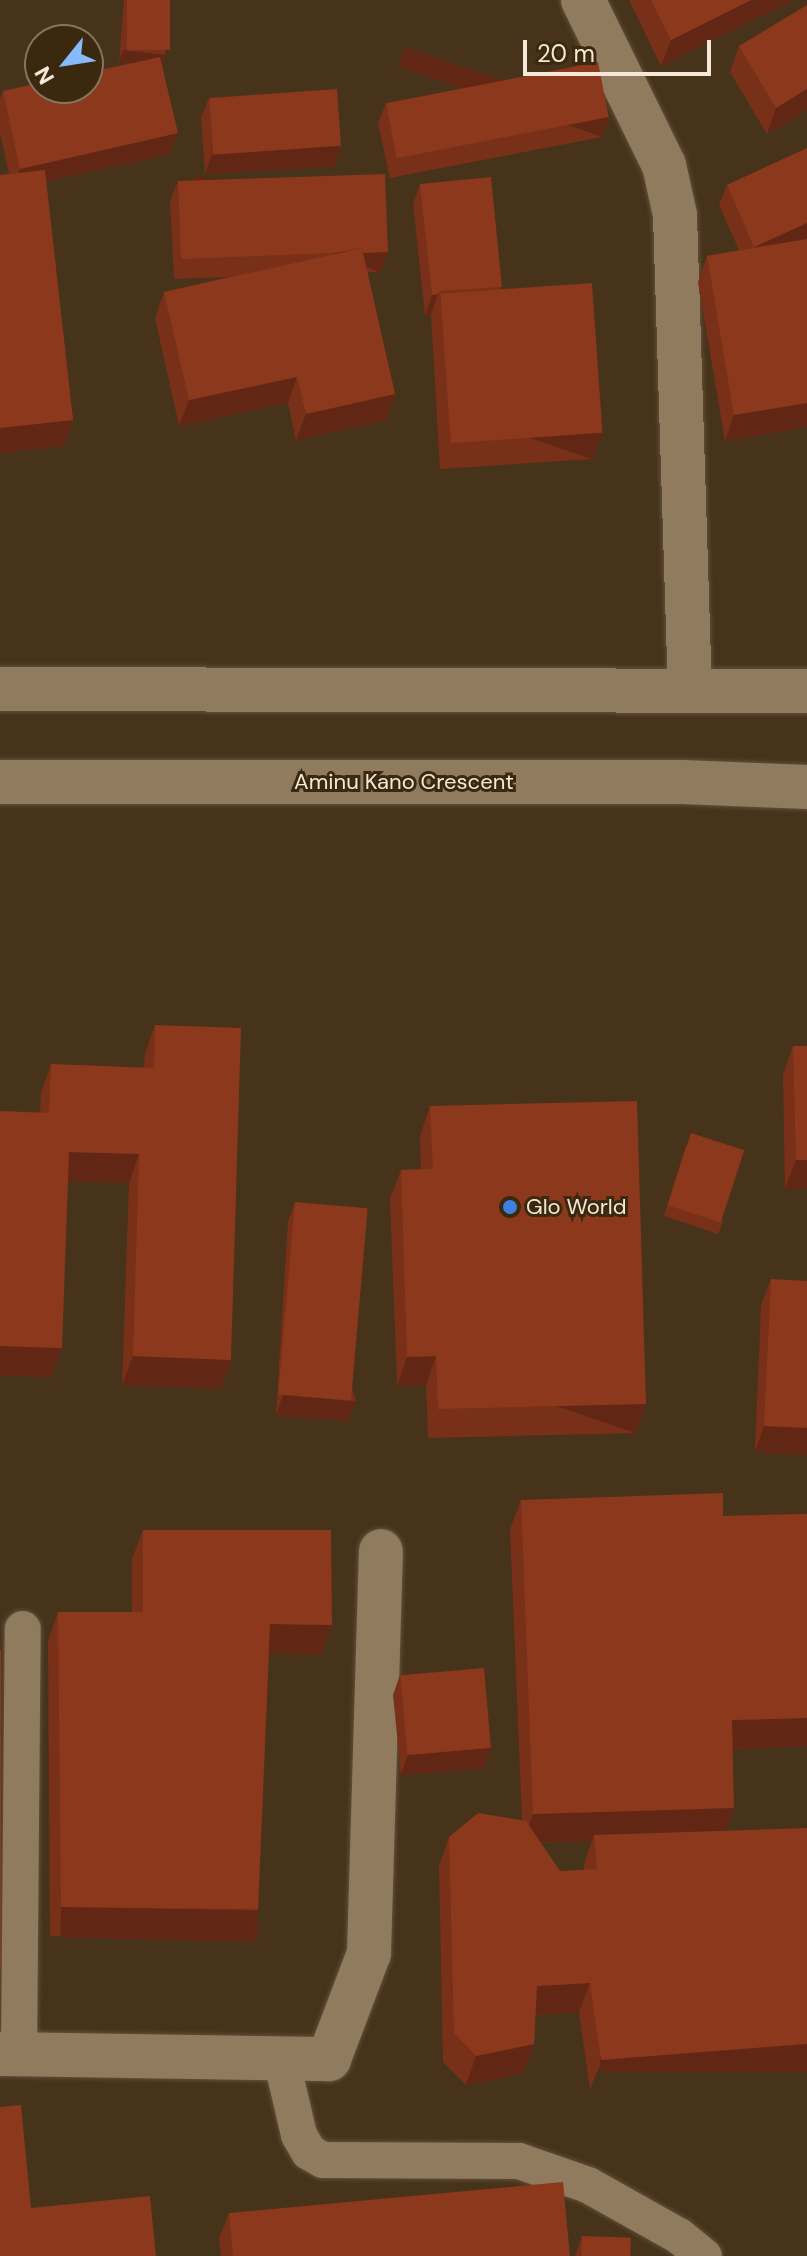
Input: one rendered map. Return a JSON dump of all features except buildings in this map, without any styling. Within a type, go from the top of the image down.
[{"type":"street","points":[[583,0],[664,165],[675,215],[690,689]]},
{"type":"street","points":[[0,689],[807,691]]},
{"type":"street","name":"Aminu Kano Crescent","points":[[0,782],[682,782],[807,787]]},
{"type":"street","points":[[10,2054],[329,2059],[369,1953],[381,1551]]},
{"type":"lane","points":[[10,2054],[23,1629]]},
{"type":"lane","points":[[281,2058],[299,2135],[309,2152],[323,2160],[519,2161],[588,2185],[679,2236],[704,2256]]},
{"type":"place","name":"Glo World","points":[[510,1207]]}]
